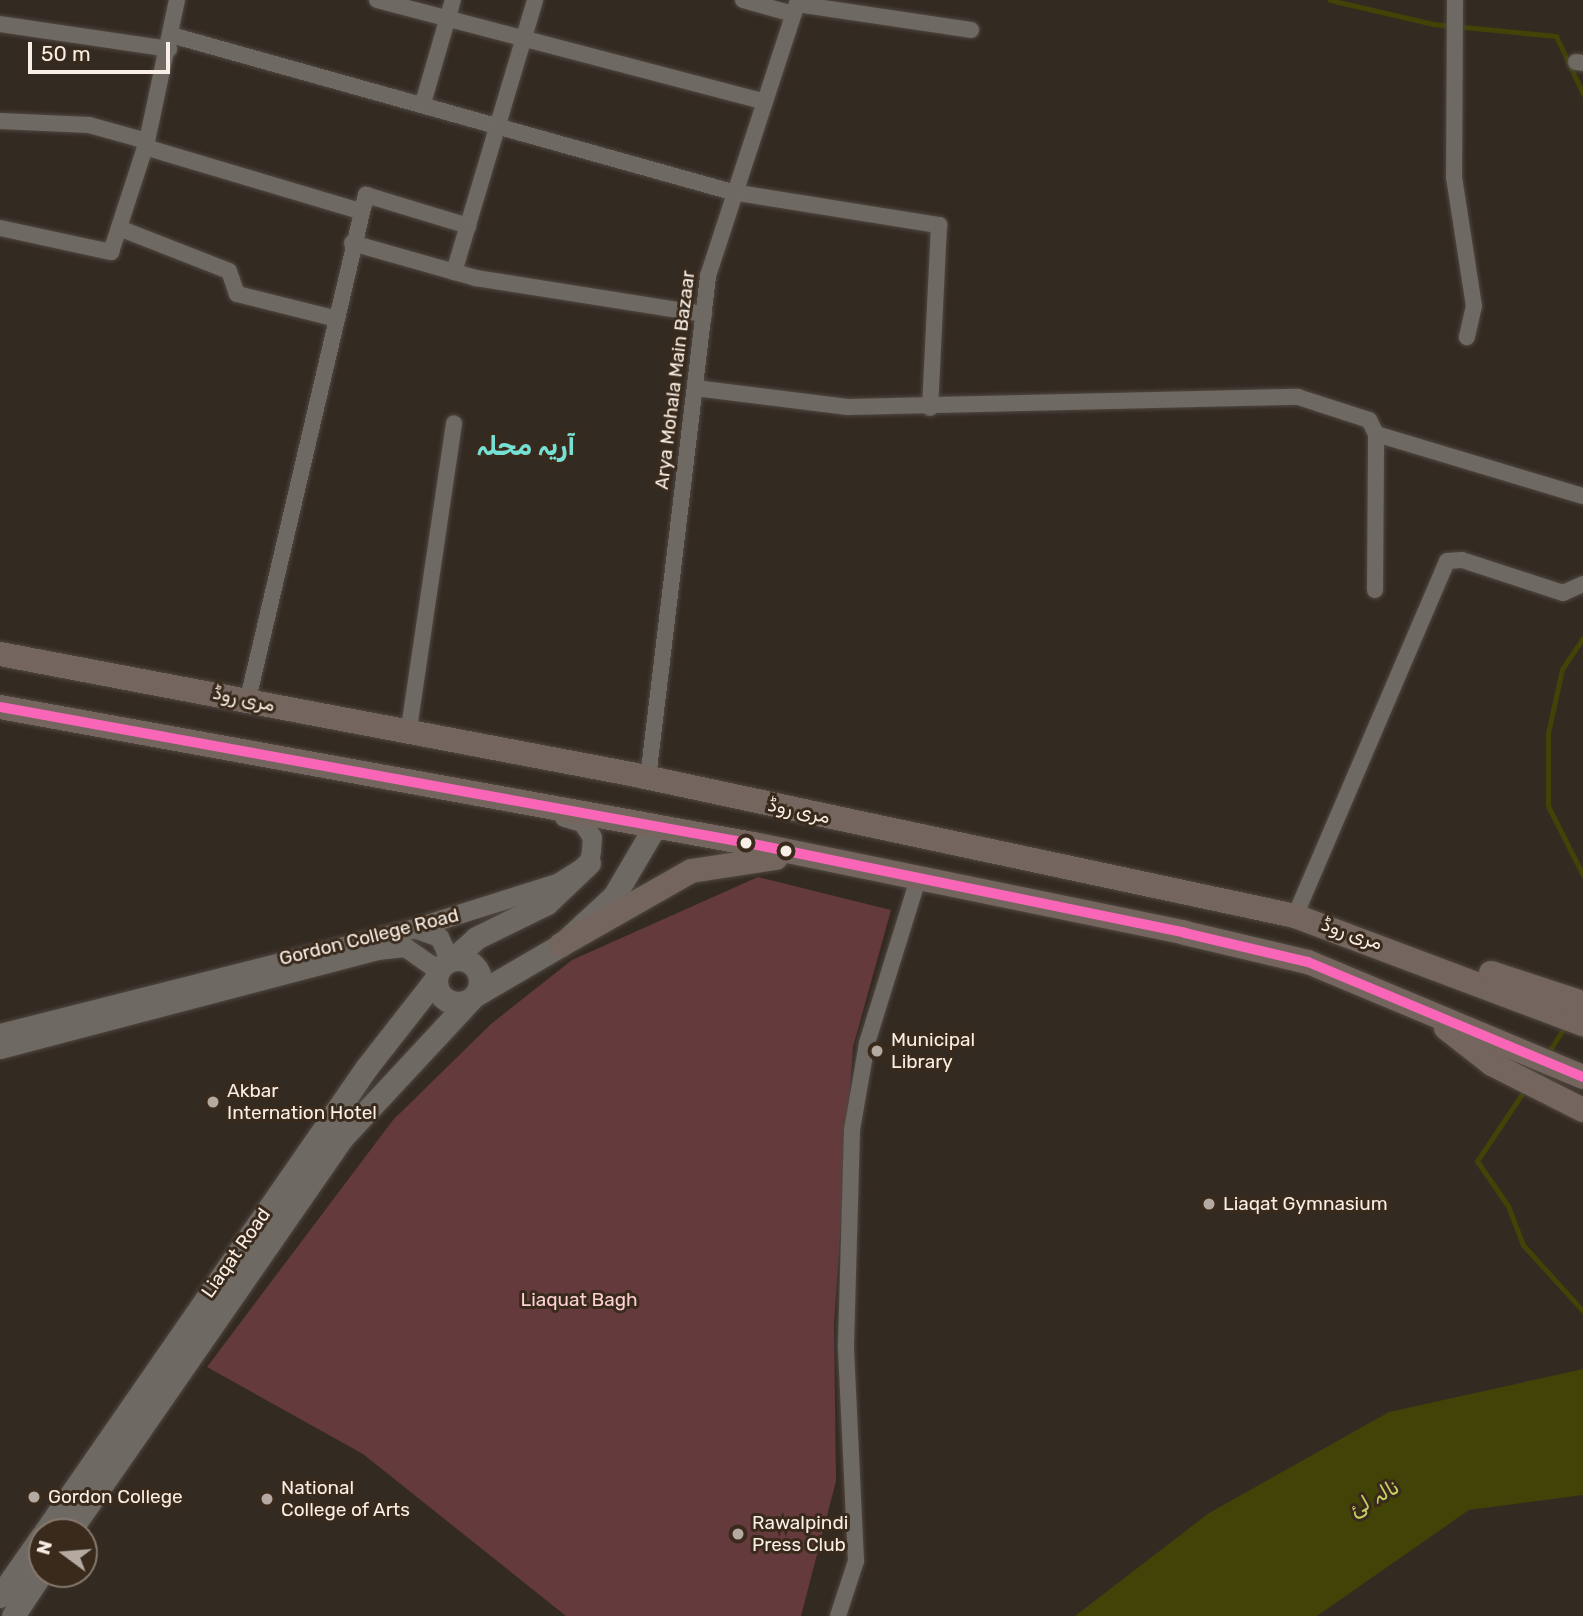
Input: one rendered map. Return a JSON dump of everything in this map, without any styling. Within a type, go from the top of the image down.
[{"type":"main road","name":"مری روڈ","points":[[0,654],[248,699],[408,735],[648,778],[1295,916],[1464,975],[1526,991],[1583,1024]]},
{"type":"main road","points":[[0,706],[805,855],[1308,962],[1415,1004],[1496,1053],[1558,1097],[1583,1110]]},
{"type":"main road","name":"Liaqat Road","points":[[79,1518],[340,1140],[473,997],[561,944],[614,896],[654,828]]},
{"type":"main road","points":[[561,944],[691,871],[718,862],[805,855]]},
{"type":"main road","name":"Liaqat Road","points":[[54,1518],[351,1090],[444,967],[476,938],[547,902],[589,863]]},
{"type":"main road","points":[[473,964],[473,997],[451,1003],[444,967],[473,964]]},
{"type":"main road","points":[[1526,991],[1583,1003]]},
{"type":"main road","points":[[1496,1053],[1578,1075]]},
{"type":"main road","name":"Liaqat Road","points":[[0,1596],[28,1556]]},
{"type":"main road","points":[[13,1616],[31,1588]]},
{"type":"street","points":[[0,228],[111,252],[146,144],[177,0]]},
{"type":"street","points":[[377,0],[763,101]]},
{"type":"street","points":[[423,103],[453,0]]},
{"type":"street","points":[[454,272],[536,0]]},
{"type":"street","points":[[743,0],[971,30]]},
{"type":"street","name":"Arya Mohala Main Bazaar","points":[[648,778],[708,276],[732,191],[796,6]]},
{"type":"street","points":[[1454,7],[1454,177],[1474,306],[1467,337]]},
{"type":"street","points":[[0,24],[170,42],[423,103],[732,191],[939,225],[930,408]]},
{"type":"street","points":[[0,121],[89,125],[360,211]]},
{"type":"street","points":[[248,699],[333,318],[366,195],[468,226]]},
{"type":"street","points":[[119,228],[229,271],[237,294],[333,318]]},
{"type":"street","points":[[352,243],[454,272],[704,314]]},
{"type":"street","points":[[695,388],[848,407],[930,408],[1297,397],[1369,420],[1376,434],[1375,590]]},
{"type":"street","points":[[408,735],[454,423]]},
{"type":"street","points":[[1376,434],[1583,496]]},
{"type":"street","points":[[1295,916],[1447,561],[1462,560],[1563,593],[1583,584]]},
{"type":"street","points":[[482,794],[582,822],[592,837],[589,863]]},
{"type":"street","name":"Gordon College Road","points":[[0,1033],[414,928],[557,884],[589,863]]},
{"type":"street","points":[[838,1616],[856,1561],[846,1345],[852,1130],[867,1043],[918,879]]},
{"type":"street","points":[[414,928],[439,937],[444,967]]},
{"type":"street","name":"Gordon College Road","points":[[0,1049],[377,950],[405,947],[444,967]]},
{"type":"green space","name":"Liaquat Bagh","points":[[758,877],[891,910],[853,1047],[834,1324],[836,1481],[801,1616],[566,1616],[363,1454],[207,1367],[393,1120],[491,1024],[572,960]]},
{"type":"water","name":"نالہ لئ","points":[[1583,1369],[1583,1495],[1469,1510],[1317,1616],[1075,1616],[1209,1513],[1389,1412]]},
{"type":"waterway","points":[[1330,0],[1433,24],[1556,36],[1583,94]]},
{"type":"waterway","points":[[1583,638],[1562,669],[1548,733],[1548,806],[1583,875]]},
{"type":"waterway","points":[[1548,1053],[1565,1026]]},
{"type":"waterway","points":[[1526,1088],[1477,1161],[1508,1206],[1523,1245],[1583,1311]]},
{"type":"transit line","points":[[0,707],[753,844],[1185,933],[1308,962],[1583,1077]]},
{"type":"place","name":"Municipal Library","points":[[877,1051]]},
{"type":"place","name":"Akbar Internation Hotel","points":[[213,1102]]},
{"type":"place","name":"Liaqat Gymnasium","points":[[1209,1204]]},
{"type":"place","name":"Gordon College","points":[[34,1497]]},
{"type":"place","name":"National College of Arts","points":[[267,1499]]},
{"type":"place","name":"Rawalpindi Press Club","points":[[738,1534]]},
{"type":"district","name":"آریہ محلہ","points":[[526,447]]}]
